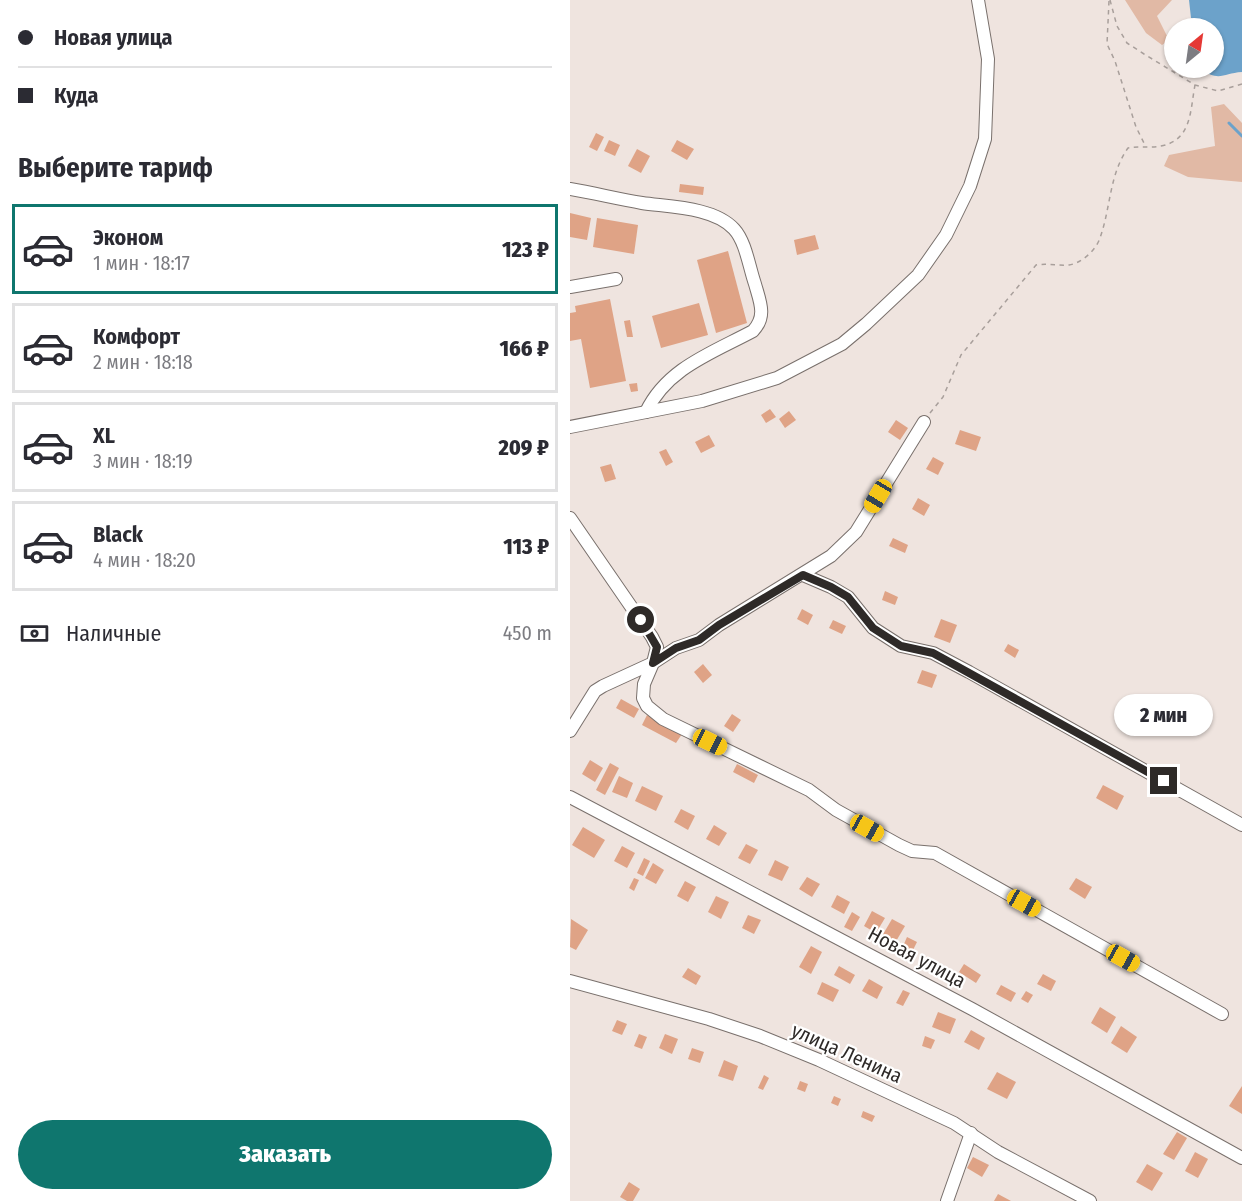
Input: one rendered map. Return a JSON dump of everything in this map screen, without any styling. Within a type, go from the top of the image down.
[{"type":"street","points":[[570,427],[729,394],[777,378],[842,344],[918,275],[946,235],[970,186],[985,138],[988,59],[978,0]]},
{"type":"street","points":[[570,189],[643,203],[690,208],[726,223],[734,228],[741,239],[761,303],[762,317],[759,325],[753,331],[678,372],[654,396],[646,412]]},
{"type":"street","points":[[570,286],[616,279]]},
{"type":"street","points":[[570,731],[595,691],[653,663],[676,648],[699,640],[831,555],[856,532],[924,422]]},
{"type":"street","points":[[570,518],[657,647],[644,684],[643,698],[647,706],[663,719],[809,790],[836,810],[899,845],[912,851],[935,853],[1222,1014]]},
{"type":"street","points":[[803,575],[848,597],[873,628],[901,646],[933,653],[960,667],[1242,825]]},
{"type":"street","name":"Новая улица","points":[[570,796],[983,1015],[1242,1158]]},
{"type":"street","name":"улица Ленина","points":[[570,981],[709,1019],[819,1060],[954,1123],[998,1152],[1090,1201]]},
{"type":"street","points":[[947,1201],[971,1133]]},
{"type":"path","points":[[1109,0],[1117,26],[1127,43],[1195,85],[1218,91],[1242,84]]},
{"type":"path","points":[[1109,0],[1107,44],[1115,61],[1136,127],[1146,146]]},
{"type":"path","points":[[924,422],[943,397],[961,355],[1036,265],[1048,263],[1070,265],[1088,256],[1100,240],[1119,161],[1128,148],[1159,146],[1176,141],[1185,132],[1195,85]]},
{"type":"shaded area","points":[[1125,0],[1172,0],[1157,16],[1164,30],[1164,44],[1162,45],[1146,33]]},
{"type":"shaded area","points":[[1224,104],[1242,123],[1242,182],[1188,177],[1164,166],[1169,155],[1215,146],[1211,107]]},
{"type":"water","points":[[1189,0],[1242,0],[1242,72],[1224,75],[1224,18],[1191,18]]},
{"type":"building","points":[[596,133],[604,137],[597,151],[589,147]]},
{"type":"building","points":[[609,140],[620,145],[615,156],[604,151]]},
{"type":"building","points":[[677,140],[694,149],[687,160],[671,151]]},
{"type":"building","points":[[637,149],[650,156],[641,173],[628,166]]},
{"type":"building","points":[[680,184],[704,187],[703,195],[679,192]]},
{"type":"building","points":[[570,213],[591,218],[587,240],[570,237]]},
{"type":"building","points":[[597,218],[638,225],[634,254],[593,247]]},
{"type":"building","points":[[815,235],[819,249],[797,255],[794,240]]},
{"type":"building","points":[[728,251],[747,323],[716,333],[697,260]]},
{"type":"building","points":[[610,299],[626,381],[590,388],[581,339],[570,341],[570,313],[576,312],[575,306]]},
{"type":"building","points":[[699,303],[708,335],[661,348],[652,316]]},
{"type":"building","points":[[630,320],[633,337],[627,337],[624,321]]},
{"type":"building","points":[[637,383],[638,391],[631,392],[629,384]]},
{"type":"building","points":[[770,409],[776,417],[766,423],[761,415]]},
{"type":"building","points":[[789,411],[796,420],[785,428],[779,419]]},
{"type":"building","points":[[896,420],[908,428],[900,440],[888,432]]},
{"type":"building","points":[[960,430],[981,437],[976,451],[955,444]]},
{"type":"building","points":[[709,435],[715,446],[701,453],[695,442]]},
{"type":"building","points":[[666,449],[673,462],[666,466],[659,452]]},
{"type":"building","points":[[933,457],[944,463],[938,475],[926,469]]},
{"type":"building","points":[[611,464],[616,479],[605,482],[600,467]]},
{"type":"building","points":[[918,498],[930,505],[924,516],[912,509]]},
{"type":"building","points":[[893,538],[908,545],[905,553],[889,546]]},
{"type":"building","points":[[885,591],[898,597],[895,605],[882,600]]},
{"type":"building","points":[[802,609],[813,615],[808,625],[797,619]]},
{"type":"building","points":[[941,619],[957,625],[950,643],[934,637]]},
{"type":"building","points":[[833,620],[846,626],[842,634],[829,628]]},
{"type":"building","points":[[1008,644],[1019,650],[1015,658],[1004,651]]},
{"type":"building","points":[[703,664],[712,675],[703,683],[694,672]]},
{"type":"building","points":[[922,670],[937,675],[932,688],[917,683]]},
{"type":"building","points":[[621,699],[639,709],[634,718],[616,708]]},
{"type":"building","points":[[732,714],[741,720],[733,732],[724,726]]},
{"type":"building","points":[[647,715],[682,734],[676,743],[642,725]]},
{"type":"building","points":[[590,760],[603,768],[595,782],[582,774]]},
{"type":"building","points":[[610,763],[619,768],[605,795],[596,790]]},
{"type":"building","points":[[737,764],[758,775],[754,783],[733,772]]},
{"type":"building","points":[[619,776],[633,783],[627,798],[612,792]]},
{"type":"building","points":[[1103,785],[1124,796],[1117,810],[1096,798]]},
{"type":"building","points":[[642,786],[663,796],[656,811],[635,801]]},
{"type":"building","points":[[681,809],[695,816],[688,830],[674,822]]},
{"type":"building","points":[[714,825],[727,833],[719,846],[706,839]]},
{"type":"building","points":[[583,827],[605,840],[594,858],[572,845]]},
{"type":"building","points":[[746,844],[758,850],[750,864],[738,858]]},
{"type":"building","points":[[622,846],[635,853],[627,868],[614,861]]},
{"type":"building","points":[[644,858],[650,861],[643,876],[637,873]]},
{"type":"building","points":[[775,860],[789,867],[782,881],[768,875]]},
{"type":"building","points":[[653,863],[664,870],[656,884],[645,878]]},
{"type":"building","points":[[807,877],[820,884],[812,897],[799,889]]},
{"type":"building","points":[[634,878],[639,880],[634,891],[629,888]]},
{"type":"building","points":[[1076,878],[1092,887],[1085,899],[1069,889]]},
{"type":"building","points":[[685,881],[696,887],[688,902],[677,896]]},
{"type":"building","points":[[837,895],[850,902],[844,914],[831,907]]},
{"type":"building","points":[[716,896],[729,902],[721,919],[708,912]]},
{"type":"building","points":[[872,911],[885,918],[876,933],[864,926]]},
{"type":"building","points":[[852,912],[860,917],[852,931],[844,927]]},
{"type":"building","points":[[748,915],[761,920],[754,934],[742,928]]},
{"type":"building","points":[[571,919],[588,930],[576,950],[570,947]]},
{"type":"building","points":[[892,919],[905,926],[895,943],[882,936]]},
{"type":"building","points":[[907,937],[917,942],[909,958],[900,953]]},
{"type":"building","points":[[811,946],[822,952],[811,974],[799,967]]},
{"type":"building","points":[[964,964],[981,975],[976,983],[959,972]]},
{"type":"building","points":[[839,966],[855,975],[850,984],[834,975]]},
{"type":"building","points":[[688,968],[701,976],[696,985],[682,977]]},
{"type":"building","points":[[1043,974],[1056,981],[1051,991],[1037,984]]},
{"type":"building","points":[[869,979],[883,987],[877,999],[862,991]]},
{"type":"building","points":[[822,982],[839,990],[833,1002],[817,994]]},
{"type":"building","points":[[1001,985],[1016,993],[1011,1002],[996,994]]},
{"type":"building","points":[[903,990],[910,993],[903,1006],[896,1003]]},
{"type":"building","points":[[1026,991],[1033,995],[1028,1003],[1021,999]]},
{"type":"building","points":[[1100,1007],[1116,1017],[1107,1033],[1091,1023]]},
{"type":"building","points":[[938,1012],[956,1019],[950,1034],[932,1027]]},
{"type":"building","points":[[617,1020],[627,1024],[622,1035],[612,1031]]},
{"type":"building","points":[[1121,1026],[1137,1037],[1127,1053],[1111,1043]]},
{"type":"building","points":[[971,1030],[985,1038],[979,1050],[964,1042]]},
{"type":"building","points":[[639,1034],[647,1037],[642,1049],[634,1046]]},
{"type":"building","points":[[665,1034],[678,1039],[672,1054],[659,1048]]},
{"type":"building","points":[[925,1036],[935,1040],[931,1049],[922,1046]]},
{"type":"building","points":[[692,1048],[704,1052],[700,1063],[688,1059]]},
{"type":"building","points":[[724,1060],[738,1066],[733,1081],[718,1076]]},
{"type":"building","points":[[997,1072],[1016,1082],[1007,1099],[987,1089]]},
{"type":"building","points":[[764,1075],[769,1078],[763,1090],[758,1088]]},
{"type":"building","points":[[800,1081],[808,1084],[805,1092],[797,1089]]},
{"type":"building","points":[[1242,1086],[1242,1114],[1229,1106]]},
{"type":"building","points":[[834,1096],[841,1099],[838,1106],[831,1103]]},
{"type":"building","points":[[863,1111],[875,1116],[872,1122],[861,1117]]},
{"type":"building","points":[[1177,1132],[1187,1138],[1174,1160],[1163,1154]]},
{"type":"building","points":[[1195,1152],[1208,1159],[1198,1178],[1185,1171]]},
{"type":"building","points":[[973,1157],[989,1165],[982,1177],[967,1168]]},
{"type":"building","points":[[1147,1164],[1163,1173],[1152,1191],[1136,1182]]},
{"type":"building","points":[[629,1182],[640,1189],[633,1201],[620,1197]]},
{"type":"building","points":[[998,1194],[1011,1201],[994,1201]]},
{"type":"waterway","points":[[1229,123],[1242,136]]},
{"type":"route","points":[[641,620],[657,647],[653,663],[676,648],[699,640],[719,625],[803,575],[848,597],[873,628],[901,646],[933,653],[1164,781]]}]
